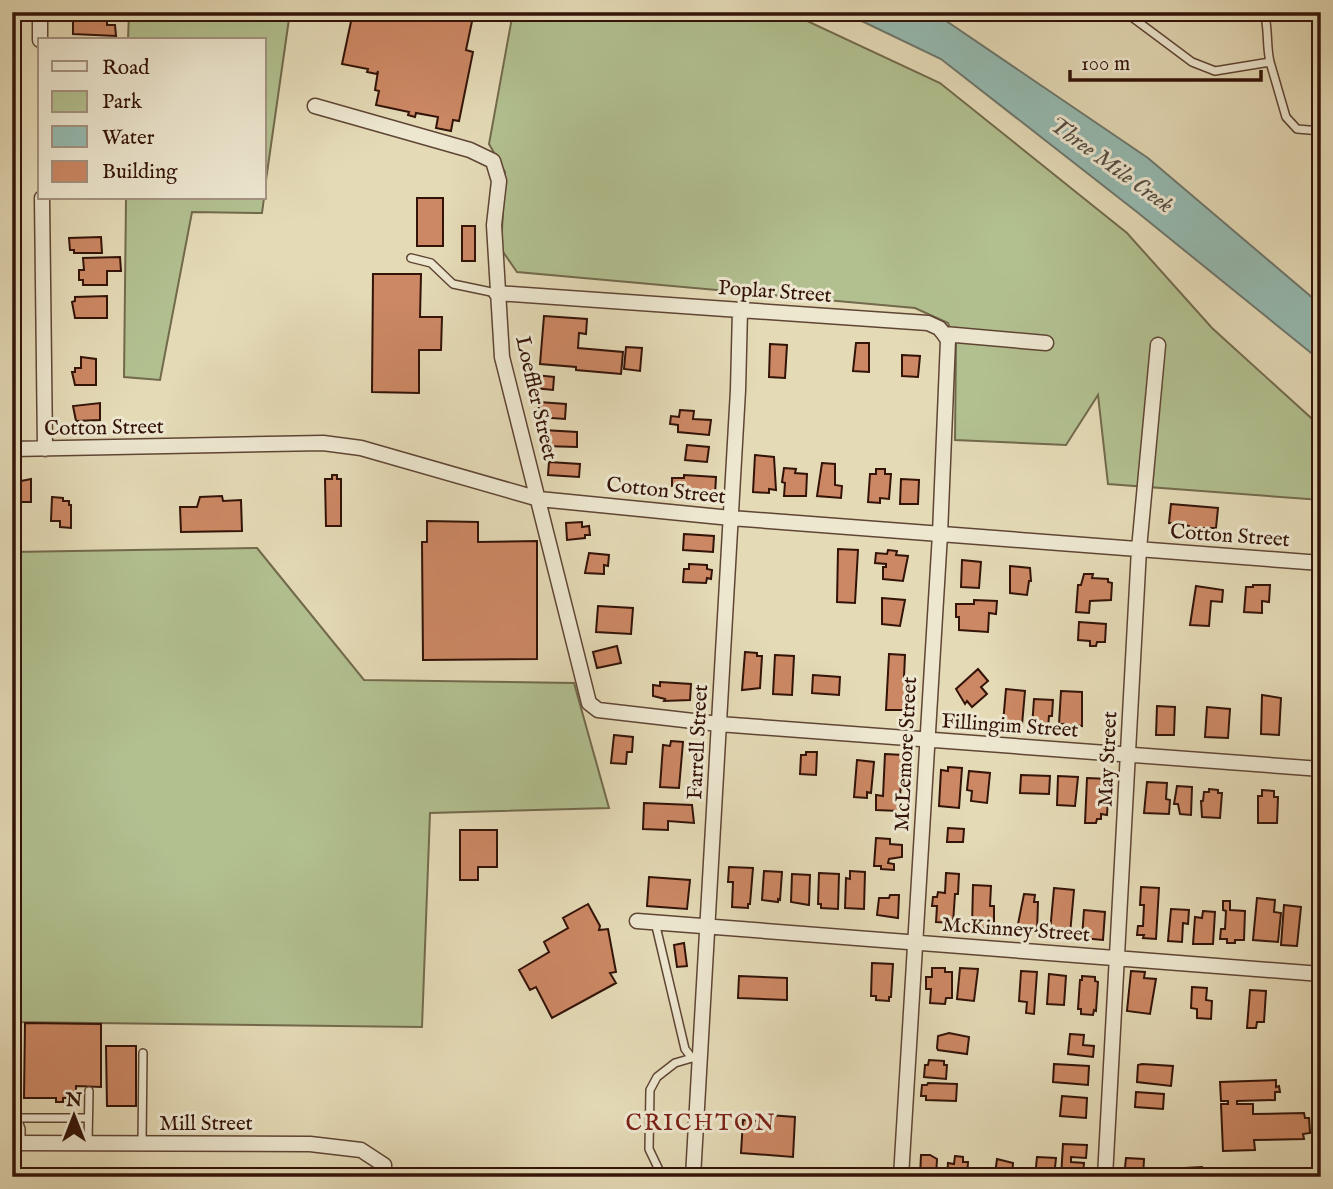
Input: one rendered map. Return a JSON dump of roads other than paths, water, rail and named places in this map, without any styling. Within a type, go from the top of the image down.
[{"type":"street","points":[[40,12],[40,38]]},
{"type":"street","name":"Loeffler Street","points":[[315,106],[470,150],[493,161],[499,181],[494,225],[496,293],[502,357],[575,646]]},
{"type":"street","points":[[42,200],[44,449]]},
{"type":"street","name":"Poplar Street","points":[[496,293],[928,323],[939,328],[944,334],[1046,343]]},
{"type":"street","name":"Farrell Street","points":[[693,1177],[695,1058],[707,926],[731,518],[740,310]]},
{"type":"street","name":"McLemore Street","points":[[901,1177],[940,534],[948,340],[944,334]]},
{"type":"street","name":"May Street","points":[[1105,1177],[1139,549],[1158,345]]},
{"type":"street","name":"Cotton Street","points":[[12,449],[323,443],[361,448],[539,499],[731,518],[1321,563]]},
{"type":"street","name":"Fillingim Street","points":[[575,646],[589,703],[598,710],[719,724],[1321,769]]},
{"type":"street","name":"McKinney Street","points":[[637,921],[1321,974]]},
{"type":"street","name":"Mill Street","points":[[17,1143],[310,1144],[361,1150],[384,1165],[384,1177]]},
{"type":"lane","points":[[1125,12],[1192,62],[1215,71],[1270,62]]},
{"type":"lane","points":[[1264,12],[1269,28],[1266,45],[1286,117],[1297,129],[1321,131]]},
{"type":"lane","points":[[411,258],[431,263],[453,284],[496,293]]},
{"type":"lane","points":[[655,922],[685,1049],[695,1058]]},
{"type":"lane","points":[[142,1144],[143,1053]]},
{"type":"lane","points":[[671,1177],[660,1172],[649,1149],[650,1090],[657,1077],[675,1063],[695,1058]]},
{"type":"lane","points":[[88,1143],[89,1091]]},
{"type":"lane","points":[[12,1104],[21,1129],[17,1143]]},
{"type":"lane","points":[[17,1118],[88,1118]]},
{"type":"water","name":"Three Mile Creek","points":[[843,12],[933,12],[1148,158],[1321,305],[1321,361],[1137,212],[941,59]]},
{"type":"district","name":"CRICHTON","points":[[701,1122]]}]
